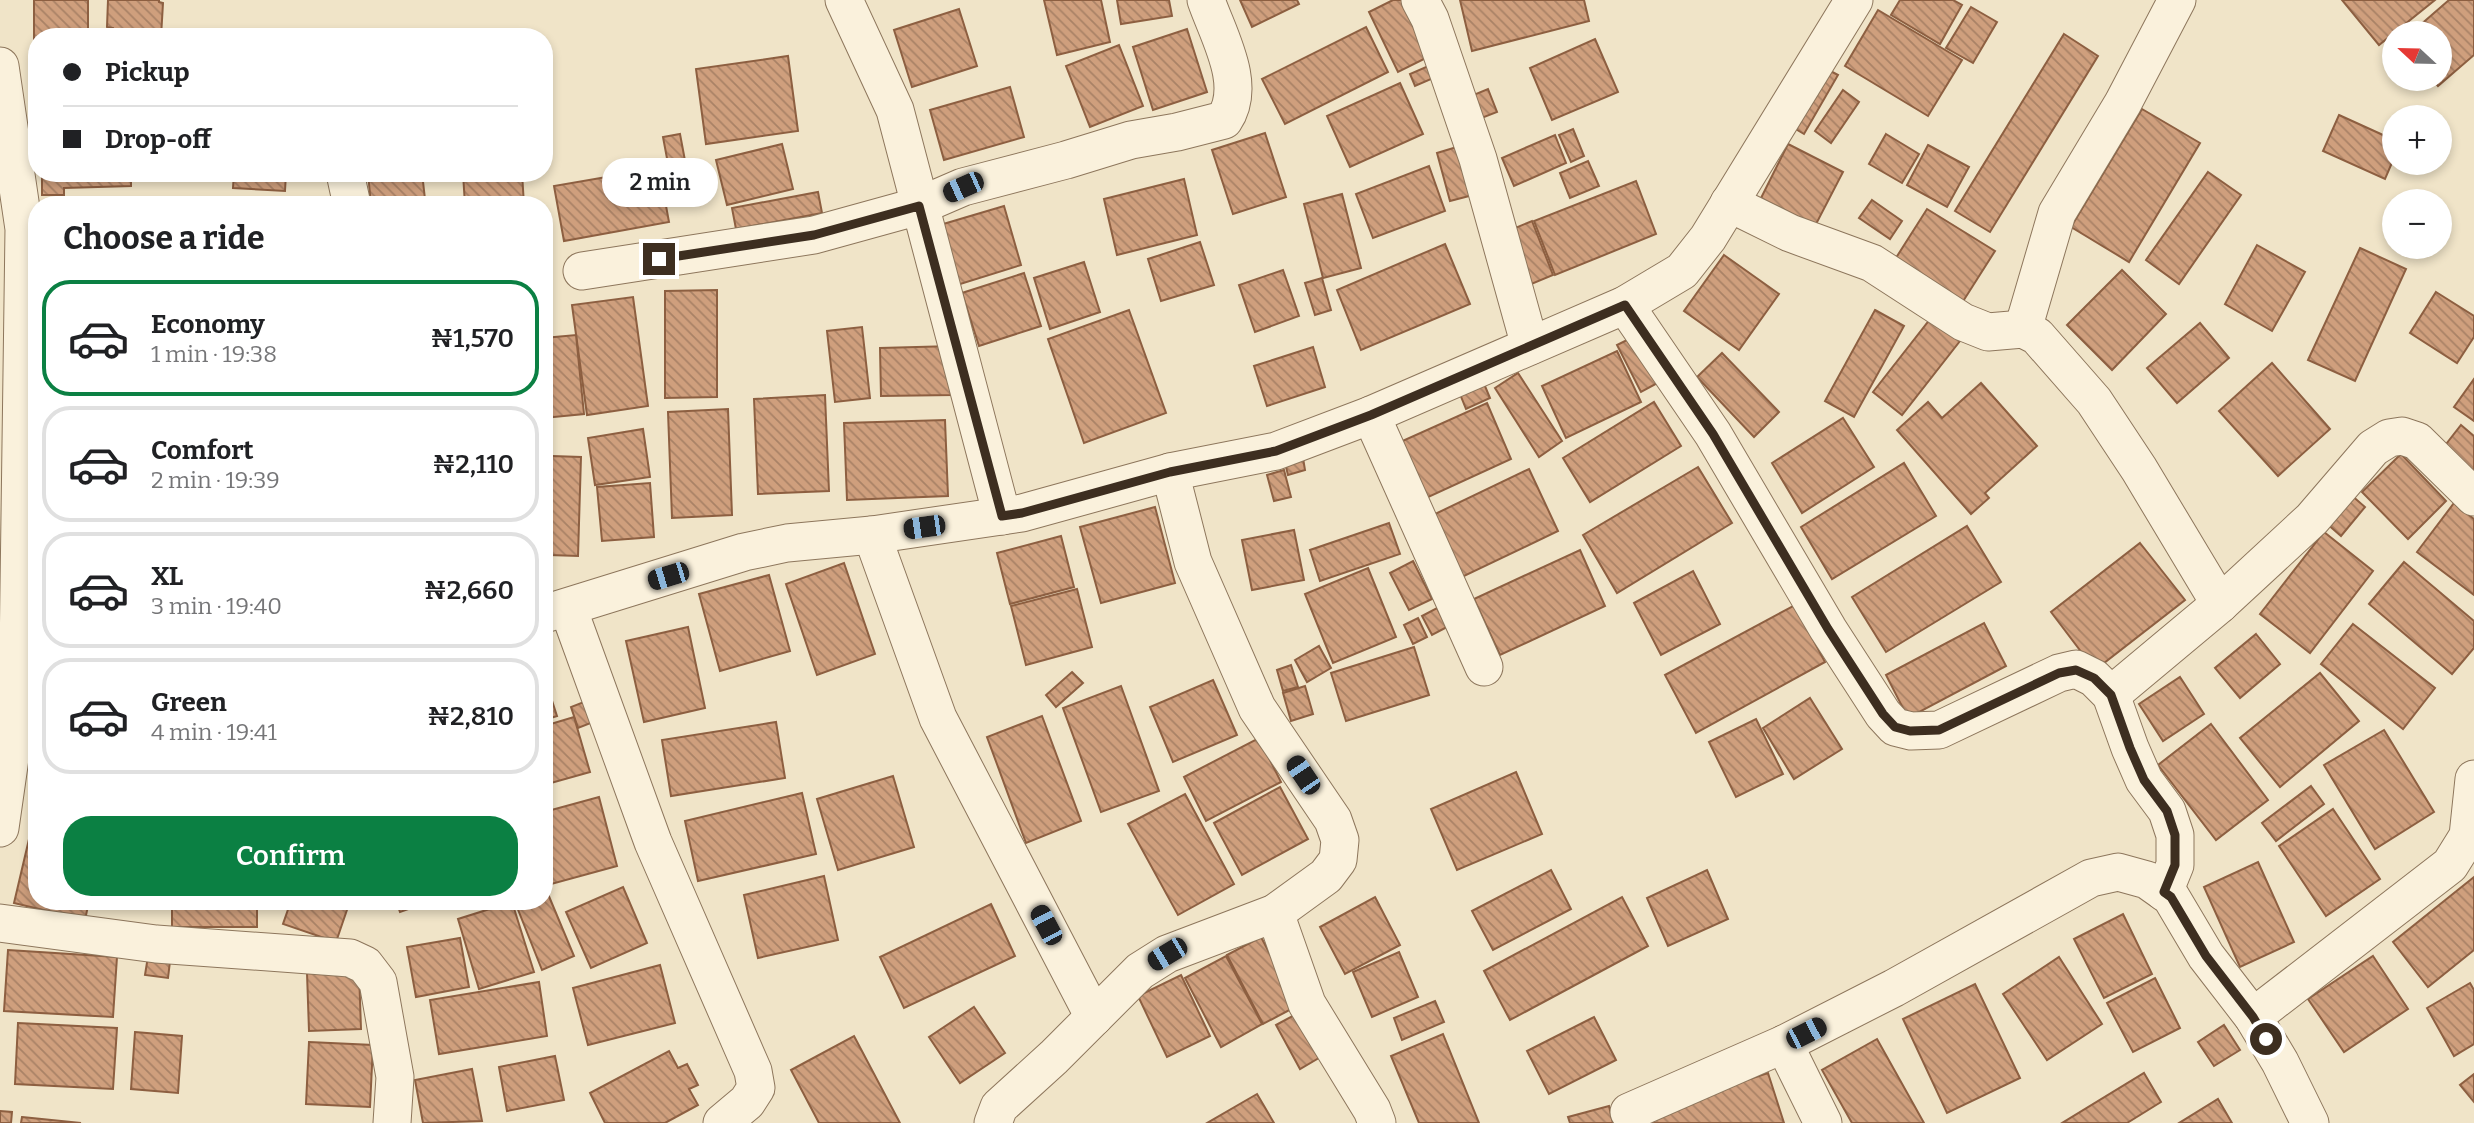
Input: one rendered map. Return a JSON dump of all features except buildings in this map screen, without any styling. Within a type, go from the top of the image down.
[{"type":"street","points":[[844,0],[895,110],[1002,516]]},
{"type":"street","points":[[582,271],[814,235],[919,206],[963,187],[1130,140],[1224,120],[1233,99],[1232,72],[1206,0]]},
{"type":"street","points":[[1420,0],[1430,19],[1478,159],[1530,346]]},
{"type":"street","points":[[722,1123],[747,1102],[756,1088],[753,1070],[556,611],[744,552],[787,543],[872,535],[1022,513],[1170,472],[1276,451],[1371,415],[1625,305],[1682,271],[1708,238],[1854,0]]},
{"type":"street","points":[[2023,329],[2057,213],[2123,103],[2177,0]]},
{"type":"street","points":[[0,66],[23,116],[24,229],[16,740],[0,828]]},
{"type":"street","points":[[1729,203],[1790,233],[1872,263],[1962,322],[1988,332],[2023,329],[2038,336],[2094,401],[2139,469],[2220,604]]},
{"type":"street","points":[[1625,305],[1713,434],[1828,629],[1883,714],[1895,727],[1910,731],[1939,730],[2059,673],[2076,670],[2094,678],[2111,695],[2144,780],[2167,811],[2175,835],[2175,865],[2164,892]]},
{"type":"street","points":[[1371,415],[1484,667]]},
{"type":"street","points":[[2111,695],[2220,604],[2312,519],[2373,448],[2389,438],[2402,436],[2417,441],[2474,497]]},
{"type":"street","points":[[993,1123],[999,1107],[1140,971],[1167,954],[1275,913],[1326,876],[1338,860],[1340,840],[1333,820],[1257,708],[1193,562],[1170,472]]},
{"type":"street","points":[[872,535],[938,718],[1094,1017]]},
{"type":"street","points":[[2253,1017],[2450,865],[2468,836],[2473,799]]},
{"type":"street","points":[[1629,1112],[1784,1044],[1894,988],[2091,878],[2118,872],[2147,880],[2171,897],[2206,956],[2253,1017],[2280,1062],[2310,1123]]},
{"type":"street","points":[[1275,913],[1307,1003],[1373,1110],[1377,1123]]},
{"type":"street","points":[[0,923],[156,944],[350,958],[365,965],[378,982],[395,1077],[392,1123]]},
{"type":"street","points":[[1784,1044],[1823,1123]]},
{"type":"route","points":[[659,259],[814,235],[919,206],[1002,516],[1022,513],[1170,472],[1276,451],[1371,415],[1625,305],[1713,434],[1828,629],[1883,714],[1895,727],[1910,731],[1939,730],[2059,673],[2076,670],[2094,678],[2111,695],[2144,780],[2167,811],[2175,835],[2175,865],[2164,892],[2171,897],[2206,956],[2253,1017],[2266,1039]]}]
